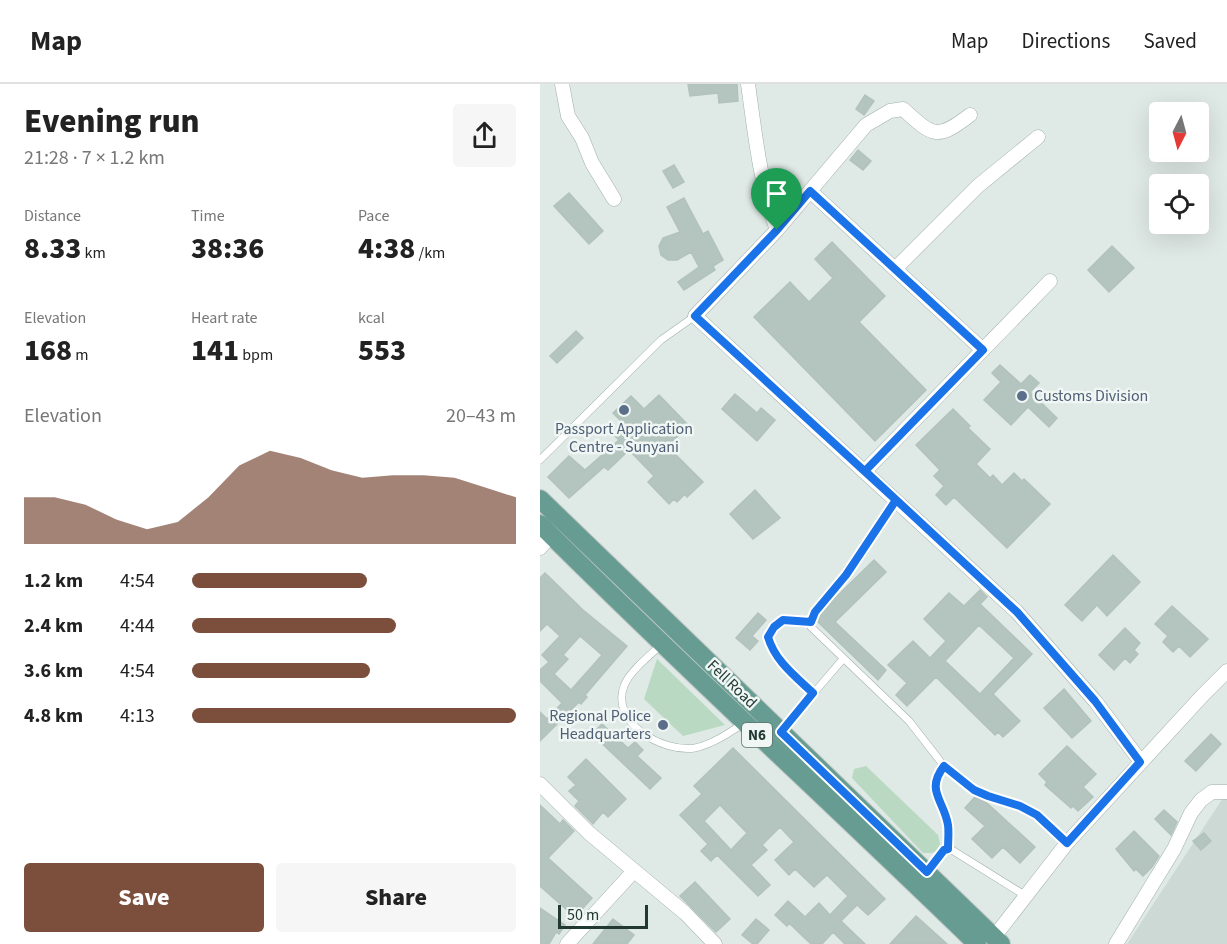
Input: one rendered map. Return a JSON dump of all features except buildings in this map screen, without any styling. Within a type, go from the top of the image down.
[{"type":"main road","name":"Fell Road","points":[[540,499],[998,940]]},
{"type":"main road","name":"Fell Road","points":[[544,536],[663,644],[883,852],[976,944]]},
{"type":"street","points":[[562,84],[568,116],[614,199]]},
{"type":"street","points":[[748,84],[759,166],[768,207],[777,230]]},
{"type":"street","points":[[969,115],[950,130],[938,133],[925,128],[903,109],[890,111],[866,125],[777,230],[695,316],[1017,612],[1095,701],[1140,762]]},
{"type":"street","points":[[895,269],[978,186],[1038,138]]},
{"type":"street","points":[[810,191],[983,350]]},
{"type":"street","points":[[865,471],[1050,281]]},
{"type":"street","points":[[998,940],[1026,896],[1067,843],[1227,671]]},
{"type":"street","points":[[540,784],[589,833],[685,914],[715,944]]},
{"type":"street","points":[[1116,944],[1174,849],[1191,813],[1201,800],[1212,792],[1227,792]]},
{"type":"street","points":[[567,944],[633,872]]},
{"type":"lane","points":[[540,460],[661,340],[695,316]]},
{"type":"lane","points":[[896,500],[846,575],[815,612],[811,622],[813,628],[909,722],[944,766],[974,790],[1020,806],[1037,815],[1067,843]]},
{"type":"lane","points":[[811,622],[783,620],[774,627],[768,637],[779,660],[813,693]]},
{"type":"lane","points":[[663,644],[639,666],[624,685],[621,707],[631,722],[654,742],[675,748],[695,748],[723,737],[744,723]]},
{"type":"lane","points":[[781,732],[843,659]]},
{"type":"lane","points":[[944,766],[936,776],[934,786],[948,824],[948,849]]},
{"type":"lane","points":[[927,872],[944,850],[948,849],[1026,896]]},
{"type":"shaded area","points":[[1225,795],[1227,796],[1227,944],[1127,944]]},
{"type":"green space","points":[[657,659],[725,725],[683,736],[644,699]]},
{"type":"green space","points":[[866,766],[938,835],[940,844],[937,851],[923,853],[852,778],[854,769]]},
{"type":"place","name":"Customs Division","points":[[1022,396]]},
{"type":"place","name":"Passport Application Centre - Sunyani","points":[[624,410]]},
{"type":"place","name":"Regional Police Headquarters","points":[[663,725]]},
{"type":"route","points":[[810,191],[983,350],[865,471],[1017,612],[1038,634],[1095,701],[1140,762],[1067,843],[1037,815],[1020,806],[974,790],[944,766],[936,776],[934,786],[948,824],[948,849],[944,850],[927,872],[781,732],[813,693],[779,660],[768,637],[774,627],[783,620],[811,622],[815,612],[846,575],[896,500],[695,316],[777,230],[810,191]]}]
